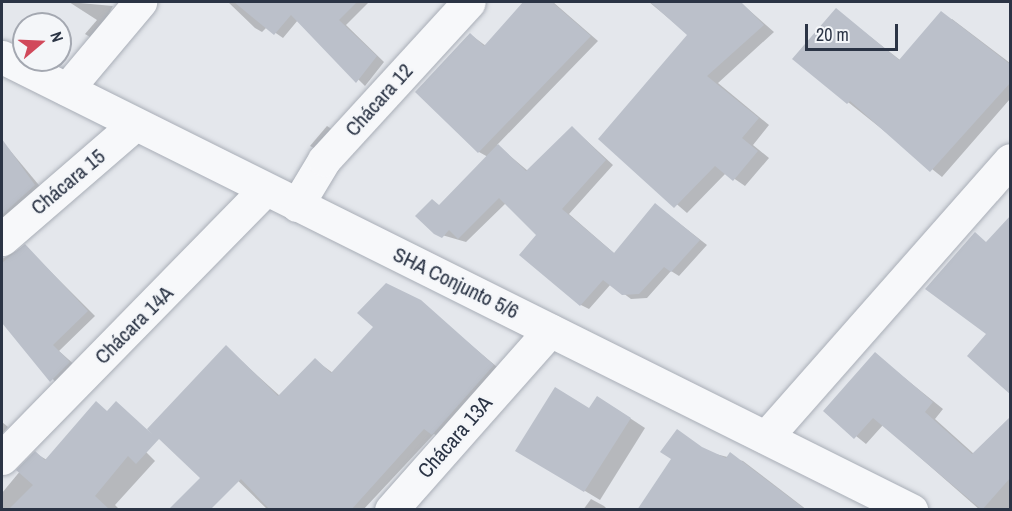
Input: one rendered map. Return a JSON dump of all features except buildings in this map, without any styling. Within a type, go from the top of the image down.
[{"type":"street","points":[[67,89],[140,2]]},
{"type":"street","name":"Chácara 12","points":[[297,205],[324,160],[469,2]]},
{"type":"street","name":"SHA Conjunto 5/6","points":[[2,57],[550,330],[776,427],[911,510]]},
{"type":"street","name":"Chácara 15","points":[[2,239],[134,124]]},
{"type":"street","points":[[776,427],[1011,160]]},
{"type":"street","name":"Chácara 14A","points":[[2,458],[265,189]]},
{"type":"street","name":"Chácara 13A","points":[[391,510],[550,330]]}]
